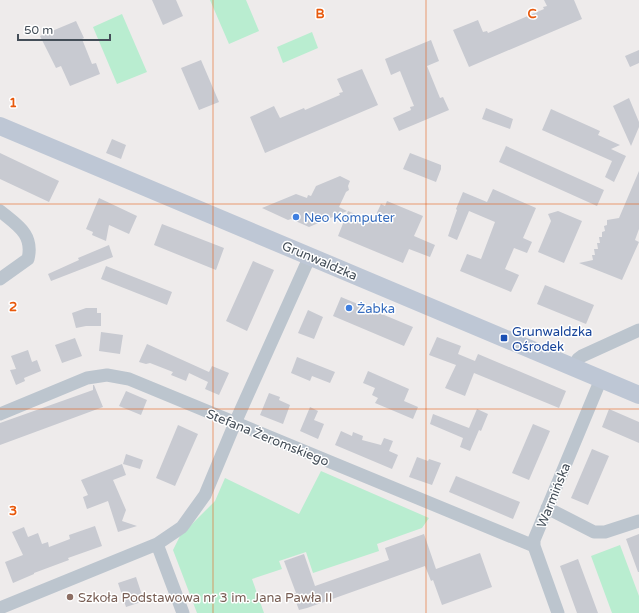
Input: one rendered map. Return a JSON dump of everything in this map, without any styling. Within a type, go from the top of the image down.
[{"type":"street","name":"Grunwaldzka","points":[[0,126],[639,395]]},
{"type":"street","points":[[0,211],[24,230],[30,251],[28,259],[0,279]]},
{"type":"street","points":[[0,608],[158,544],[182,527],[205,495],[235,423],[310,256]]},
{"type":"street","points":[[574,367],[578,359],[582,356],[639,330]]},
{"type":"street","name":"Stefana Żeromskiego","points":[[0,414],[87,378],[107,374],[130,379],[534,546]]},
{"type":"street","name":"Warmińska","points":[[534,546],[534,540],[601,379]]},
{"type":"street","points":[[547,508],[594,532],[605,532],[639,521]]},
{"type":"street","points":[[158,544],[183,613]]},
{"type":"street","points":[[534,546],[558,613]]},
{"type":"green space","points":[[210,0],[246,0],[259,31],[229,44]]},
{"type":"green space","points":[[122,14],[147,72],[117,84],[93,27]]},
{"type":"green space","points":[[312,32],[318,48],[283,63],[277,47]]},
{"type":"green space","points":[[321,471],[429,518],[422,528],[377,544],[379,551],[313,573],[306,552],[279,561],[282,569],[252,579],[264,613],[197,613],[173,550],[180,536],[215,501],[225,478],[299,514]]},
{"type":"green space","points":[[620,545],[639,596],[639,613],[612,613],[591,556]]},
{"type":"building","points":[[152,0],[176,0],[183,16],[163,25]]},
{"type":"building","points":[[544,0],[574,0],[582,19],[469,67],[453,30],[478,20],[483,32],[487,31],[488,33],[544,9],[543,7],[547,6]]},
{"type":"building","points":[[76,21],[84,38],[82,39],[92,64],[96,63],[100,74],[70,86],[61,66],[56,68],[40,36]]},
{"type":"building","points":[[431,40],[439,61],[427,66],[440,98],[443,97],[449,110],[399,131],[393,118],[411,110],[410,107],[414,106],[400,71],[391,75],[385,59]]},
{"type":"building","points":[[639,50],[639,63],[630,67],[625,56]]},
{"type":"building","points":[[201,60],[219,102],[199,110],[181,68]]},
{"type":"building","points":[[362,69],[378,105],[265,153],[250,117],[274,106],[280,118],[304,108],[305,110],[340,95],[339,93],[343,92],[337,79]]},
{"type":"building","points":[[629,98],[639,122],[639,127],[631,146],[613,106]]},
{"type":"building","points":[[486,108],[513,119],[510,129],[482,119]]},
{"type":"building","points":[[551,109],[600,131],[598,135],[620,145],[611,149],[626,156],[614,182],[605,177],[612,161],[542,130]]},
{"type":"building","points":[[112,139],[126,145],[121,159],[106,153]]},
{"type":"building","points":[[506,146],[604,190],[597,206],[499,162]]},
{"type":"building","points":[[0,153],[59,181],[49,202],[0,179]]},
{"type":"building","points":[[410,153],[441,165],[436,182],[403,169]]},
{"type":"building","points":[[639,171],[639,229],[635,240],[639,242],[622,280],[579,263],[593,260],[592,255],[595,255],[594,249],[598,249],[597,243],[600,243],[599,237],[602,237],[602,232],[605,231],[604,226],[607,225],[607,220],[619,218]]},
{"type":"building","points":[[340,176],[350,181],[348,186],[349,190],[346,192],[339,207],[347,211],[309,227],[291,219],[288,220],[262,208],[296,194],[307,198],[308,195],[311,196],[316,186]]},
{"type":"building","points":[[493,189],[536,208],[523,238],[532,242],[527,253],[514,248],[505,269],[519,275],[511,292],[460,271],[467,254],[481,259],[495,222],[469,211],[457,240],[448,236],[463,192],[487,202]]},
{"type":"building","points":[[99,198],[137,216],[129,234],[109,225],[106,241],[92,235],[93,232],[86,229]]},
{"type":"building","points":[[387,201],[423,216],[414,236],[435,245],[430,257],[409,249],[403,263],[338,236],[348,211],[373,221],[381,204],[385,206]]},
{"type":"building","points":[[558,211],[582,221],[564,263],[538,252],[551,221],[548,214]]},
{"type":"building","points":[[162,224],[224,248],[216,270],[154,245]]},
{"type":"building","points":[[109,245],[113,257],[51,281],[48,274],[79,260],[78,258]]},
{"type":"building","points":[[253,261],[274,270],[247,331],[226,321]]},
{"type":"building","points":[[106,266],[172,292],[167,305],[101,279]]},
{"type":"building","points":[[545,285],[594,305],[586,324],[537,304]]},
{"type":"building","points":[[341,297],[413,327],[404,346],[333,316]]},
{"type":"building","points":[[86,308],[97,308],[97,313],[101,313],[101,326],[76,328],[72,313]]},
{"type":"building","points":[[308,310],[323,317],[314,339],[298,333]]},
{"type":"building","points":[[101,332],[123,335],[120,354],[99,351]]},
{"type":"building","points":[[437,337],[461,346],[458,354],[475,361],[478,354],[566,391],[559,408],[474,373],[465,396],[445,388],[456,365],[429,355]]},
{"type":"building","points":[[75,338],[82,356],[62,363],[55,345]]},
{"type":"building","points":[[147,344],[209,372],[212,366],[229,373],[219,395],[205,389],[208,382],[189,373],[186,381],[171,375],[173,372],[150,363],[146,364],[139,362]]},
{"type":"building","points":[[28,350],[32,362],[37,360],[41,371],[24,378],[25,381],[16,385],[10,370],[16,369],[11,356]]},
{"type":"building","points":[[297,357],[335,372],[330,383],[312,376],[310,381],[291,373]]},
{"type":"building","points":[[368,371],[409,389],[404,401],[418,407],[413,419],[375,403],[378,398],[372,395],[375,388],[363,383]]},
{"type":"building","points":[[93,385],[103,407],[0,445],[0,423],[93,390]]},
{"type":"building","points":[[126,391],[147,400],[141,415],[119,406]]},
{"type":"building","points":[[269,393],[280,397],[279,400],[290,405],[283,424],[260,415]]},
{"type":"building","points":[[310,407],[318,411],[314,420],[324,424],[318,439],[300,431]]},
{"type":"building","points":[[477,409],[488,414],[470,451],[460,447],[463,438],[430,424],[433,414],[469,428]]},
{"type":"building","points":[[609,409],[639,422],[639,443],[602,427]]},
{"type":"building","points":[[533,424],[550,431],[529,480],[512,473]]},
{"type":"building","points":[[178,425],[198,434],[175,486],[156,478]]},
{"type":"building","points":[[341,431],[352,436],[353,432],[363,436],[362,440],[381,445],[384,438],[393,441],[389,451],[398,455],[392,469],[335,445]]},
{"type":"building","points":[[592,449],[609,456],[588,505],[571,498]]},
{"type":"building","points":[[126,454],[143,460],[140,469],[123,464]]},
{"type":"building","points":[[417,457],[428,461],[429,459],[441,463],[432,485],[409,477]]},
{"type":"building","points":[[122,464],[126,475],[113,480],[126,510],[122,521],[137,526],[118,532],[108,501],[87,509],[83,497],[88,495],[81,480]]},
{"type":"building","points":[[456,476],[520,502],[513,519],[449,492]]},
{"type":"building","points":[[95,526],[102,546],[68,558],[69,560],[34,573],[13,583],[5,562],[23,555],[12,532],[24,527],[28,537],[38,533],[42,544],[48,542],[49,547],[70,539],[69,535]]},
{"type":"building","points":[[424,534],[436,569],[480,553],[492,587],[442,605],[433,580],[431,581],[425,566],[299,610],[293,594],[296,593],[284,561],[304,554],[315,586],[389,560],[385,548]]},
{"type":"building","points":[[639,534],[639,572],[638,572],[626,539]]},
{"type":"building","points":[[578,559],[598,613],[577,613],[560,566]]},
{"type":"building","points":[[136,577],[144,601],[126,607],[118,583]]},
{"type":"place","name":"Neo Komputer","points":[[296,217]]},
{"type":"place","name":"Żabka","points":[[349,308]]},
{"type":"place","name":"Grunwaldzka Ośrodek","points":[[504,338]]},
{"type":"place","name":"Szkoła Podstawowa nr 3 im. Jana Pawła II","points":[[70,597]]}]
